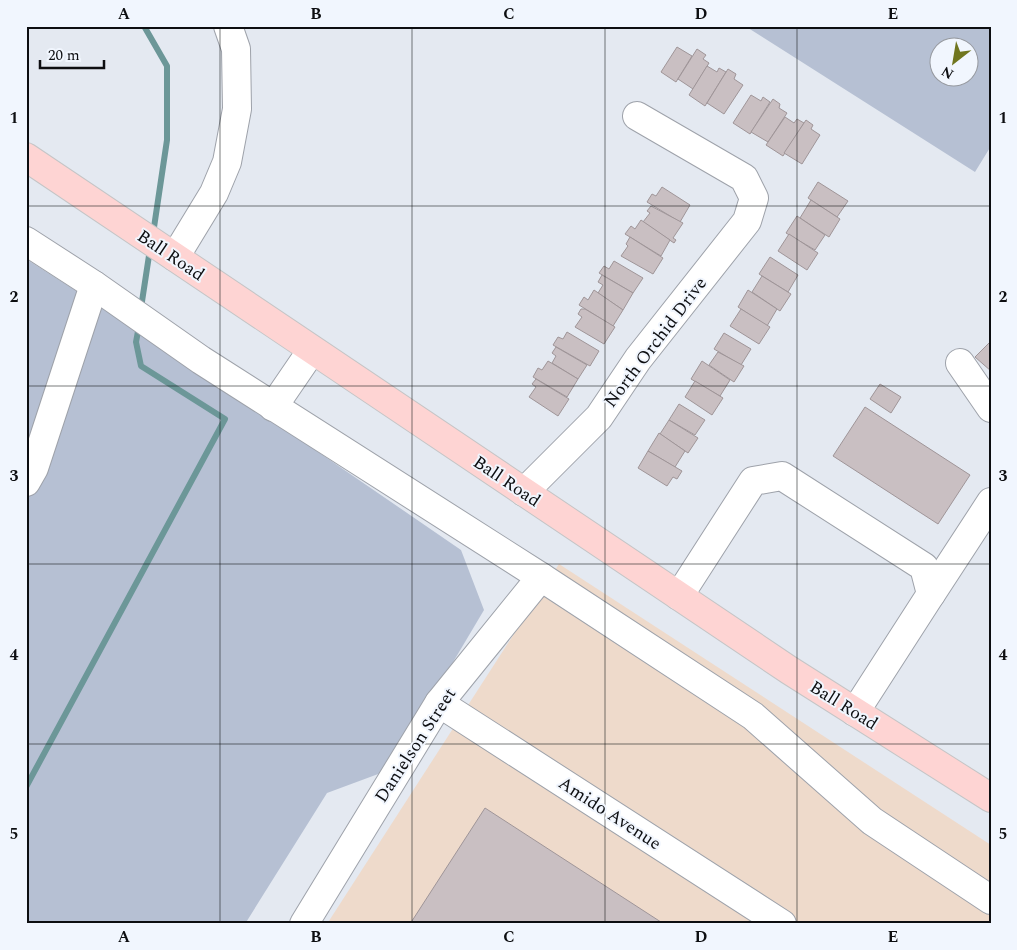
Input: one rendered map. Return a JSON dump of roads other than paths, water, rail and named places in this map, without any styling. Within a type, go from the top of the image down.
[{"type":"main road","name":"Ball Road","points":[[26,158],[679,596],[855,712],[991,798]]},
{"type":"street","points":[[170,254],[214,193],[227,162],[238,109],[236,49],[228,26]]},
{"type":"street","name":"North Orchid Drive","points":[[524,492],[600,417],[638,359],[747,221],[754,198],[744,178],[637,116]]},
{"type":"street","points":[[26,241],[141,316],[201,360],[541,577],[753,716],[872,821],[991,900]]},
{"type":"street","points":[[26,482],[34,468],[94,285]]},
{"type":"street","points":[[273,407],[312,350]]},
{"type":"street","points":[[960,363],[991,408]]},
{"type":"street","points":[[679,596],[753,481],[782,476],[924,567],[931,594]]},
{"type":"street","points":[[855,712],[991,502]]},
{"type":"street","name":"Danielson Street","points":[[304,924],[439,703],[541,577]]},
{"type":"street","name":"Amido Avenue","points":[[439,703],[782,924]]},
{"type":"waterway","points":[[144,26],[167,66],[167,140],[153,234]]},
{"type":"waterway","points":[[141,308],[150,249]]},
{"type":"waterway","points":[[26,787],[225,419],[141,366],[136,342],[139,326]]}]
